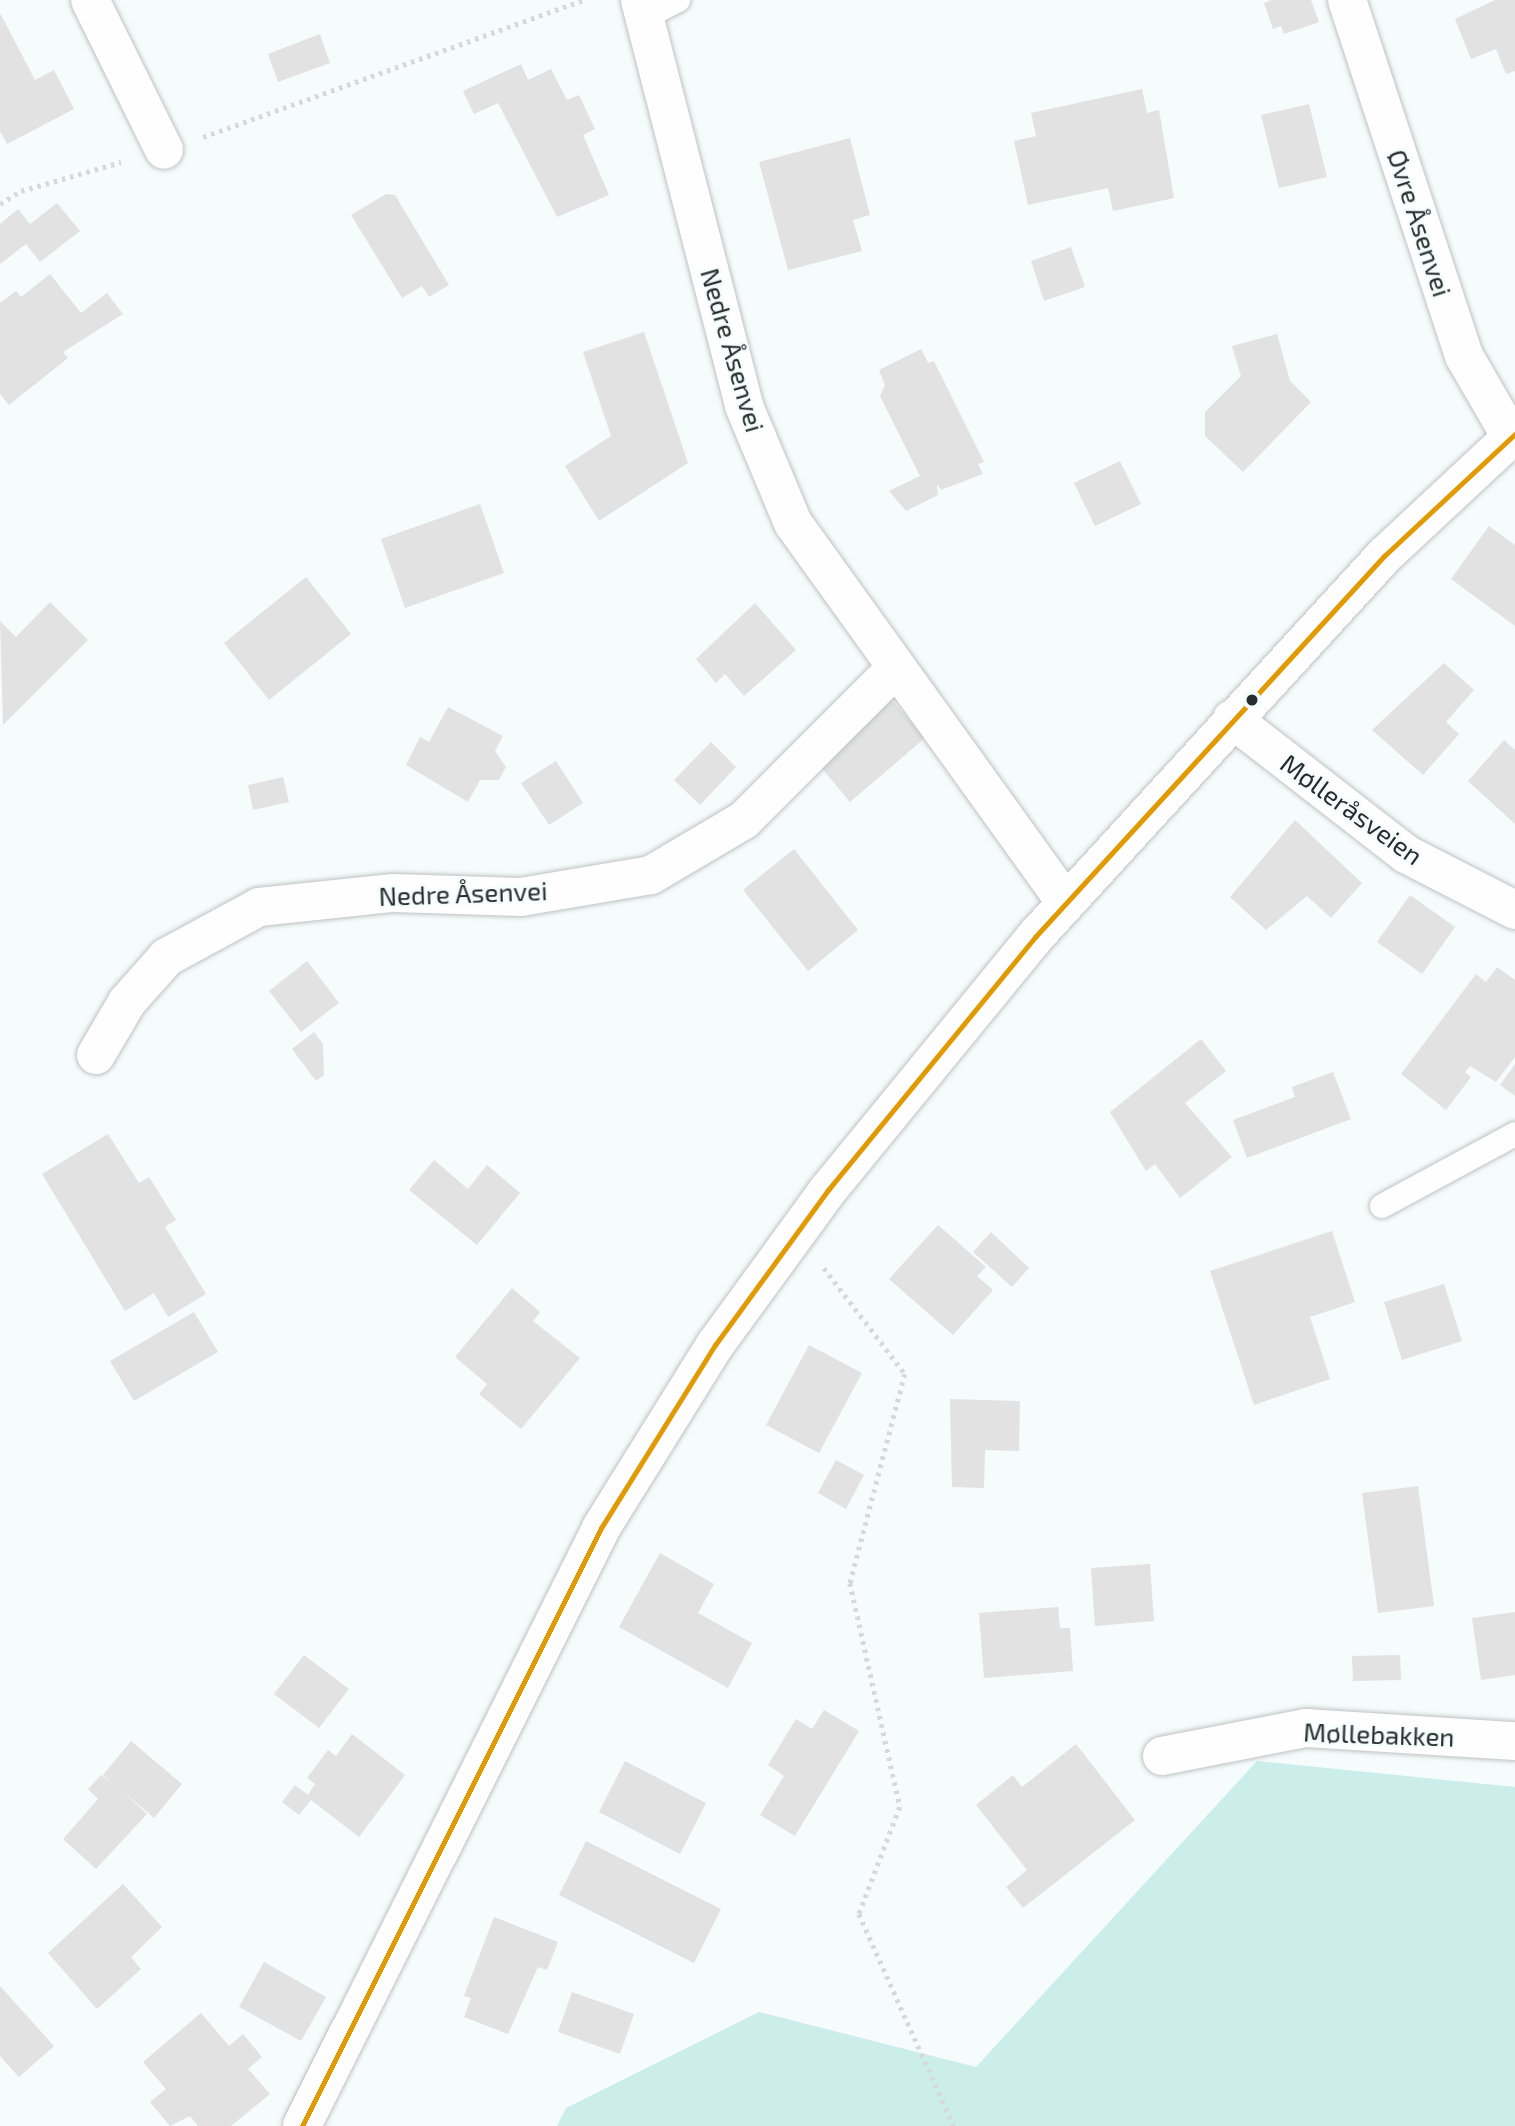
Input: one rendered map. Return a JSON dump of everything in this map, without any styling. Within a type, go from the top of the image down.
[{"type":"street","points":[[90,0],[164,150]]},
{"type":"street","name":"Øvre Åsenvei","points":[[1347,0],[1464,356],[1513,436]]},
{"type":"street","name":"Nedre Åsenvei","points":[[655,5],[744,406],[793,523],[1065,902]]},
{"type":"street","points":[[302,2126],[601,1528],[700,1368],[794,1236],[931,1060],[1065,902],[1384,556],[1513,436]]},
{"type":"street","name":"Nedre Åsenvei","points":[[96,1055],[127,1002],[167,957],[259,907],[393,893],[521,897],[652,876],[744,820],[897,668]]},
{"type":"street","name":"Mølleråsveien","points":[[1232,719],[1406,854],[1515,910]]},
{"type":"street","name":"Møllebakken","points":[[1162,1756],[1306,1728],[1515,1741]]},
{"type":"lane","points":[[1382,1206],[1515,1135]]},
{"type":"path","points":[[0,204],[21,191],[164,150],[583,0]]},
{"type":"path","points":[[794,1236],[852,1298],[905,1374],[850,1583],[900,1807],[859,1914],[954,2126]]},
{"type":"shaded area","points":[[1257,1761],[1515,1787],[1515,2126],[557,2126],[566,2108],[759,2012],[976,2067]]},
{"type":"building","points":[[1272,0],[1311,0],[1319,22],[1284,34],[1281,26],[1273,29],[1264,3]]},
{"type":"building","points":[[1495,0],[1515,0],[1515,71],[1506,74],[1496,49],[1471,59],[1455,19]]},
{"type":"building","points":[[0,13],[35,80],[54,70],[74,109],[7,144],[0,131]]},
{"type":"building","points":[[320,34],[330,63],[278,82],[268,54]]},
{"type":"building","points":[[521,64],[528,80],[551,69],[567,100],[579,95],[595,129],[583,135],[609,195],[557,217],[498,103],[474,114],[463,91]]},
{"type":"building","points":[[1142,89],[1147,113],[1159,110],[1174,198],[1113,211],[1108,188],[1028,205],[1014,141],[1036,136],[1031,113]]},
{"type":"building","points":[[1309,104],[1327,177],[1279,188],[1261,115]]},
{"type":"building","points":[[850,138],[870,215],[853,220],[862,251],[788,270],[759,162]]},
{"type":"building","points":[[386,194],[395,195],[449,285],[429,297],[422,286],[402,298],[351,215]]},
{"type":"building","points":[[57,203],[80,231],[40,262],[26,244],[0,264],[0,224],[18,209],[30,224]]},
{"type":"building","points":[[1071,247],[1085,287],[1044,301],[1031,261]]},
{"type":"building","points":[[50,274],[81,313],[107,293],[123,314],[63,352],[68,358],[9,405],[0,394],[0,303],[16,291],[21,297]]},
{"type":"building","points":[[644,332],[688,463],[599,521],[565,466],[611,436],[583,352]]},
{"type":"building","points":[[1277,334],[1290,381],[1311,402],[1243,472],[1205,436],[1205,412],[1241,376],[1232,346]]},
{"type":"building","points":[[921,349],[928,363],[934,361],[984,462],[978,464],[983,474],[941,490],[937,484],[938,495],[906,511],[889,491],[920,476],[880,396],[885,385],[879,370]]},
{"type":"building","points":[[1120,461],[1141,504],[1095,526],[1074,483]]},
{"type":"building","points":[[480,504],[504,573],[405,608],[381,539]]},
{"type":"building","points":[[1489,526],[1515,545],[1515,626],[1451,579]]},
{"type":"building","points":[[306,577],[351,634],[269,700],[224,643]]},
{"type":"building","points":[[50,602],[88,640],[3,725],[0,621],[16,637]]},
{"type":"building","points":[[755,603],[796,650],[744,696],[725,674],[716,683],[696,659]]},
{"type":"building","points":[[1444,663],[1474,690],[1446,722],[1459,734],[1423,775],[1372,730]]},
{"type":"building","points":[[891,699],[925,738],[850,802],[814,759]]},
{"type":"building","points":[[448,707],[503,736],[495,751],[506,767],[499,780],[480,780],[468,802],[406,765],[420,737],[429,742]]},
{"type":"building","points":[[1504,740],[1515,750],[1515,824],[1468,781]]},
{"type":"building","points":[[711,742],[736,767],[700,805],[674,780]]},
{"type":"building","points":[[556,761],[583,803],[549,825],[521,783]]},
{"type":"building","points":[[283,777],[289,802],[253,810],[248,785]]},
{"type":"building","points":[[1295,820],[1362,883],[1331,918],[1307,896],[1266,930],[1230,897]]},
{"type":"building","points":[[794,849],[858,930],[808,971],[743,890]]},
{"type":"building","points":[[1410,895],[1455,927],[1422,974],[1377,942]]},
{"type":"building","points":[[307,961],[339,1003],[301,1032],[269,991]]},
{"type":"building","points":[[1497,967],[1515,980],[1515,1057],[1496,1082],[1470,1066],[1465,1072],[1471,1077],[1446,1110],[1401,1074],[1476,974],[1486,982]]},
{"type":"building","points":[[314,1032],[323,1044],[324,1075],[316,1081],[292,1049]]},
{"type":"building","points":[[1201,1039],[1226,1071],[1185,1103],[1232,1157],[1180,1198],[1155,1164],[1146,1171],[1110,1112]]},
{"type":"building","points":[[1515,1064],[1515,1096],[1500,1085]]},
{"type":"building","points":[[1333,1072],[1351,1119],[1247,1158],[1233,1120],[1295,1097],[1292,1087]]},
{"type":"building","points":[[108,1134],[139,1183],[149,1177],[176,1220],[165,1227],[206,1294],[168,1317],[154,1293],[125,1311],[42,1174]]},
{"type":"building","points":[[434,1160],[468,1189],[487,1165],[520,1193],[477,1245],[409,1190]]},
{"type":"building","points":[[938,1225],[986,1267],[977,1276],[993,1290],[953,1335],[889,1279]]},
{"type":"building","points":[[1332,1231],[1355,1302],[1310,1317],[1330,1379],[1254,1405],[1210,1271]]},
{"type":"building","points":[[991,1232],[1029,1268],[1012,1287],[973,1252]]},
{"type":"building","points":[[1444,1284],[1462,1341],[1402,1360],[1384,1302]]},
{"type":"building","points":[[512,1288],[540,1312],[533,1321],[580,1358],[521,1429],[479,1394],[487,1384],[455,1357]]},
{"type":"building","points":[[194,1312],[218,1352],[134,1401],[110,1361]]},
{"type":"building","points":[[809,1345],[862,1373],[819,1453],[766,1425]]},
{"type":"building","points":[[950,1399],[1020,1401],[1019,1451],[985,1450],[984,1488],[952,1487]]},
{"type":"building","points":[[836,1460],[864,1475],[846,1509],[818,1493]]},
{"type":"building","points":[[1418,1486],[1434,1606],[1378,1613],[1362,1493]]},
{"type":"building","points":[[660,1553],[714,1584],[698,1613],[752,1643],[728,1688],[619,1627]]},
{"type":"building","points":[[1150,1564],[1154,1621],[1095,1626],[1091,1568]]},
{"type":"building","points":[[1058,1607],[1060,1628],[1070,1628],[1073,1671],[984,1678],[979,1613]]},
{"type":"building","points":[[1515,1612],[1515,1675],[1481,1680],[1472,1618]]},
{"type":"building","points":[[304,1655],[349,1689],[319,1728],[274,1694]]},
{"type":"building","points":[[1400,1655],[1401,1680],[1353,1681],[1352,1656]]},
{"type":"building","points":[[824,1710],[859,1731],[795,1836],[760,1815],[784,1776],[768,1765],[796,1719],[812,1729]]},
{"type":"building","points":[[352,1734],[405,1775],[359,1837],[311,1800],[299,1815],[282,1802],[295,1785],[308,1795],[315,1784],[307,1778],[328,1750],[336,1756]]},
{"type":"building","points":[[131,1741],[182,1784],[154,1818],[121,1790],[147,1814],[96,1869],[63,1839],[98,1799],[88,1789],[101,1775],[112,1783],[103,1775]]},
{"type":"building","points":[[1076,1744],[1135,1820],[1023,1908],[1006,1887],[1027,1870],[976,1805],[1013,1775],[1022,1787]]},
{"type":"building","points":[[625,1761],[706,1803],[680,1854],[599,1812]]},
{"type":"building","points":[[586,1841],[721,1909],[694,1963],[559,1895]]},
{"type":"building","points":[[123,1884],[162,1927],[131,1957],[141,1969],[97,2009],[48,1953]]},
{"type":"building","points":[[494,1917],[558,1942],[547,1970],[538,1967],[508,2034],[464,2017],[471,1998],[464,1996]]},
{"type":"building","points":[[264,1962],[326,1997],[301,2041],[239,2007]]},
{"type":"building","points":[[0,1986],[54,2046],[19,2077],[0,2056]]},
{"type":"building","points":[[572,1992],[634,2014],[620,2054],[558,2032]]},
{"type":"building","points":[[201,2013],[229,2046],[243,2034],[262,2057],[248,2069],[270,2094],[231,2126],[198,2126],[190,2116],[170,2126],[150,2102],[166,2089],[143,2062]]},
{"type":"transit line","points":[[302,2126],[601,1528],[715,1345],[828,1190],[1035,937],[1384,556],[1515,434]]}]
